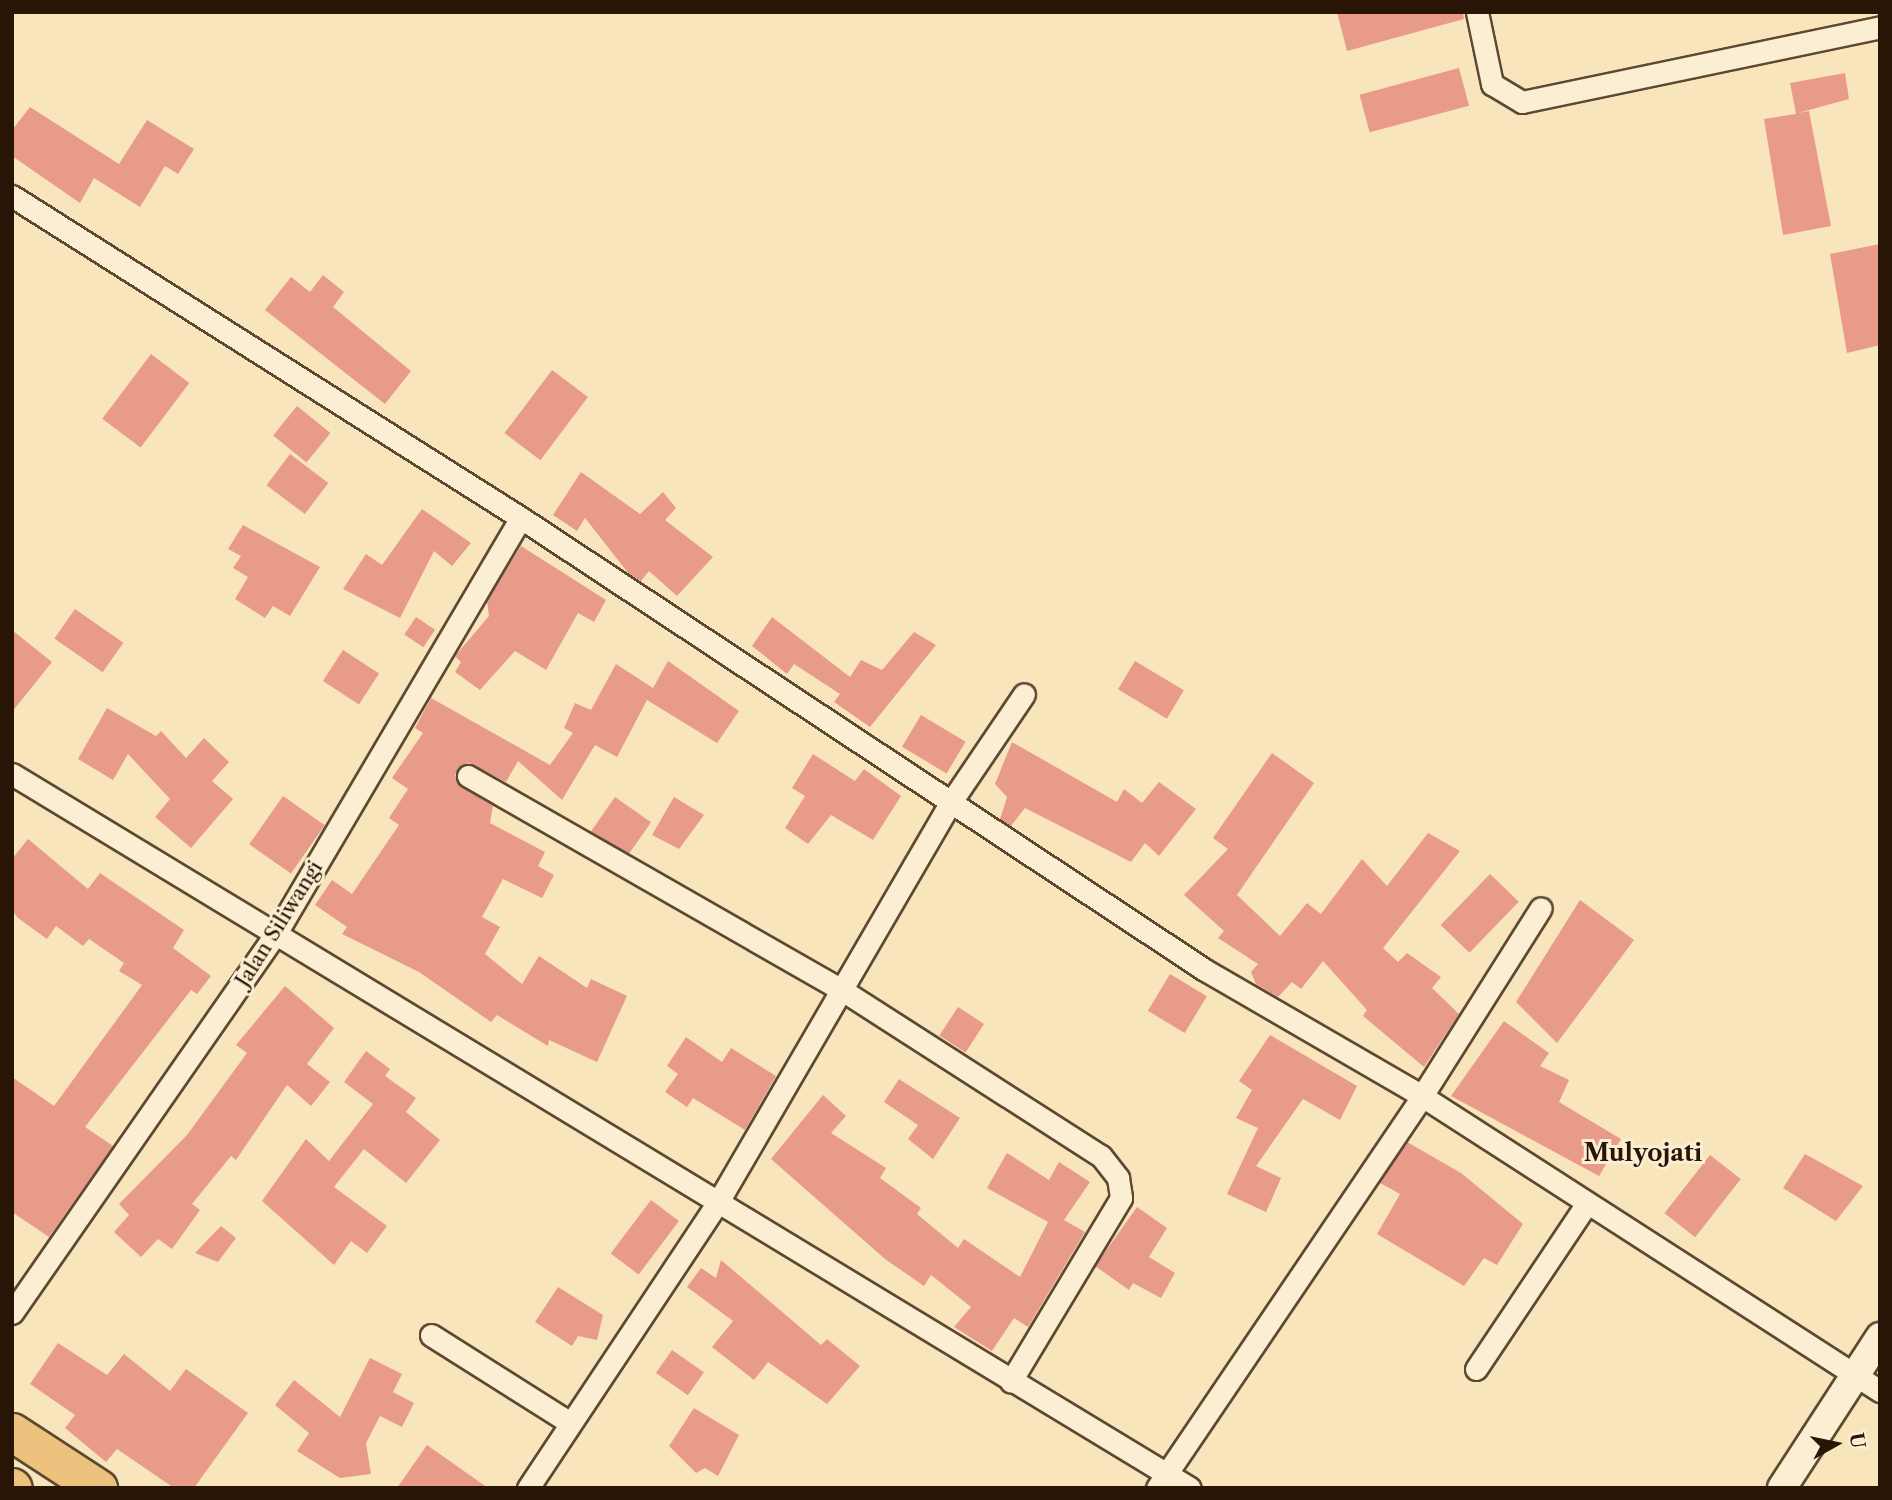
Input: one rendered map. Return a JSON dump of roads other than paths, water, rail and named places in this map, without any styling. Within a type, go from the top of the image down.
[{"type":"highway","points":[[12,1432],[98,1488]]},
{"type":"street","points":[[1477,12],[1492,84],[1522,102],[1880,27]]},
{"type":"street","points":[[12,196],[521,518],[1205,970],[1422,1096],[1585,1206],[1880,1391]]},
{"type":"street","name":"Jalan Siliwangi","points":[[12,1313],[275,935],[521,518]]},
{"type":"street","points":[[528,1488],[718,1202],[951,802],[1024,694]]},
{"type":"street","points":[[12,774],[1011,1381],[1162,1480],[1190,1488]]},
{"type":"street","points":[[468,776],[842,990],[1101,1156],[1118,1178],[1121,1198],[1113,1218],[1011,1381]]},
{"type":"street","points":[[1162,1480],[1422,1096],[1541,908]]},
{"type":"street","points":[[1476,1369],[1585,1206]]},
{"type":"street","points":[[431,1335],[570,1423]]},
{"type":"street","points":[[1782,1488],[1880,1337]]},
{"type":"district","name":"Mulyojati","points":[[1643,1153]]}]
